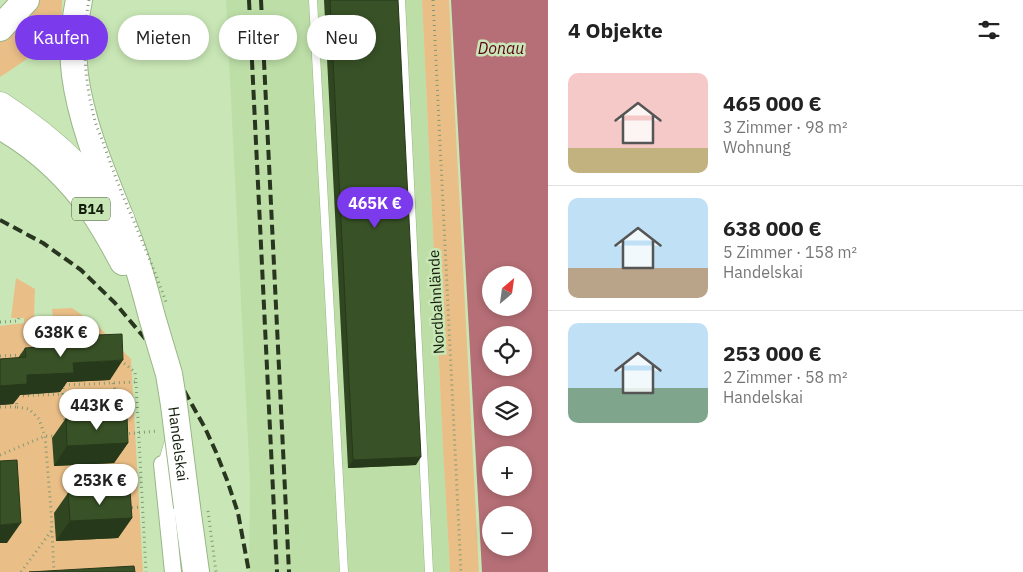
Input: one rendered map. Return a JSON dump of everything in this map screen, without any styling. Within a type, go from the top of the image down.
[{"type":"highway","points":[[0,28],[26,0]]},
{"type":"highway","name":"B14","points":[[79,0],[74,48],[75,75],[81,105],[144,285],[160,311]]},
{"type":"highway","points":[[0,106],[30,126],[74,165],[121,220]]},
{"type":"highway","name":"B14","points":[[0,126],[29,145],[55,166],[75,188],[94,212],[160,311]]},
{"type":"highway","name":"Handelskai","points":[[160,311],[196,572]]},
{"type":"street","name":"Handelskai","points":[[162,464],[173,572]]},
{"type":"lane","points":[[313,0],[344,572]]},
{"type":"lane","points":[[401,0],[429,572]]},
{"type":"lane","points":[[162,464],[181,398]]},
{"type":"path","points":[[89,0],[85,27],[85,63],[94,119],[155,272],[160,311]]},
{"type":"path","name":"Nordbahnlände","points":[[433,0],[461,572]]},
{"type":"path","points":[[0,322],[18,321],[19,318]]},
{"type":"path","points":[[0,356],[30,354]]},
{"type":"path","points":[[115,356],[136,372],[146,572]]},
{"type":"path","points":[[65,427],[63,385],[136,382]]},
{"type":"path","points":[[113,383],[122,410],[123,434],[157,431]]},
{"type":"path","points":[[17,407],[16,396],[63,394]]},
{"type":"path","points":[[0,407],[30,409],[39,419],[46,436],[54,572]]},
{"type":"path","points":[[0,455],[46,436],[65,436]]},
{"type":"path","points":[[124,508],[142,507]]},
{"type":"path","points":[[208,510],[216,572]]},
{"type":"path","points":[[21,572],[52,530]]},
{"type":"shaded area","points":[[36,0],[62,0],[62,15],[22,15]]},
{"type":"shaded area","points":[[226,0],[422,0],[450,572],[249,572],[250,483],[229,60],[297,60],[297,15],[227,15]]},
{"type":"shaded area","points":[[422,0],[449,0],[479,572],[450,572]]},
{"type":"shaded area","points":[[15,23],[15,60],[25,60],[0,77],[0,40]]},
{"type":"shaded area","points":[[16,278],[35,289],[34,318],[53,318],[52,309],[72,308],[98,326],[131,359],[143,572],[0,572],[0,326],[24,323],[24,318],[11,318]]},
{"type":"water","name":"Donau","points":[[451,0],[548,0],[548,572],[482,572]]},
{"type":"building","points":[[330,0],[398,0],[421,457],[353,460],[333,60],[376,60],[376,15],[331,15]]},
{"type":"building","points":[[122,334],[123,360],[73,363],[74,373],[27,375],[27,384],[0,386],[0,359],[26,357],[25,348],[73,345],[72,336]]},
{"type":"building","points":[[127,416],[128,443],[67,446],[66,418]]},
{"type":"building","points":[[17,460],[21,523],[0,525],[0,461]]},
{"type":"building","points":[[130,490],[132,518],[70,521],[68,493]]},
{"type":"building","points":[[134,566],[135,572],[29,572]]},
{"type":"railway","points":[[249,0],[277,572]]},
{"type":"railway","points":[[261,0],[289,572]]},
{"type":"railway","points":[[0,220],[43,243],[81,270],[115,303],[175,374],[205,428],[227,480],[238,513],[249,572]]}]
